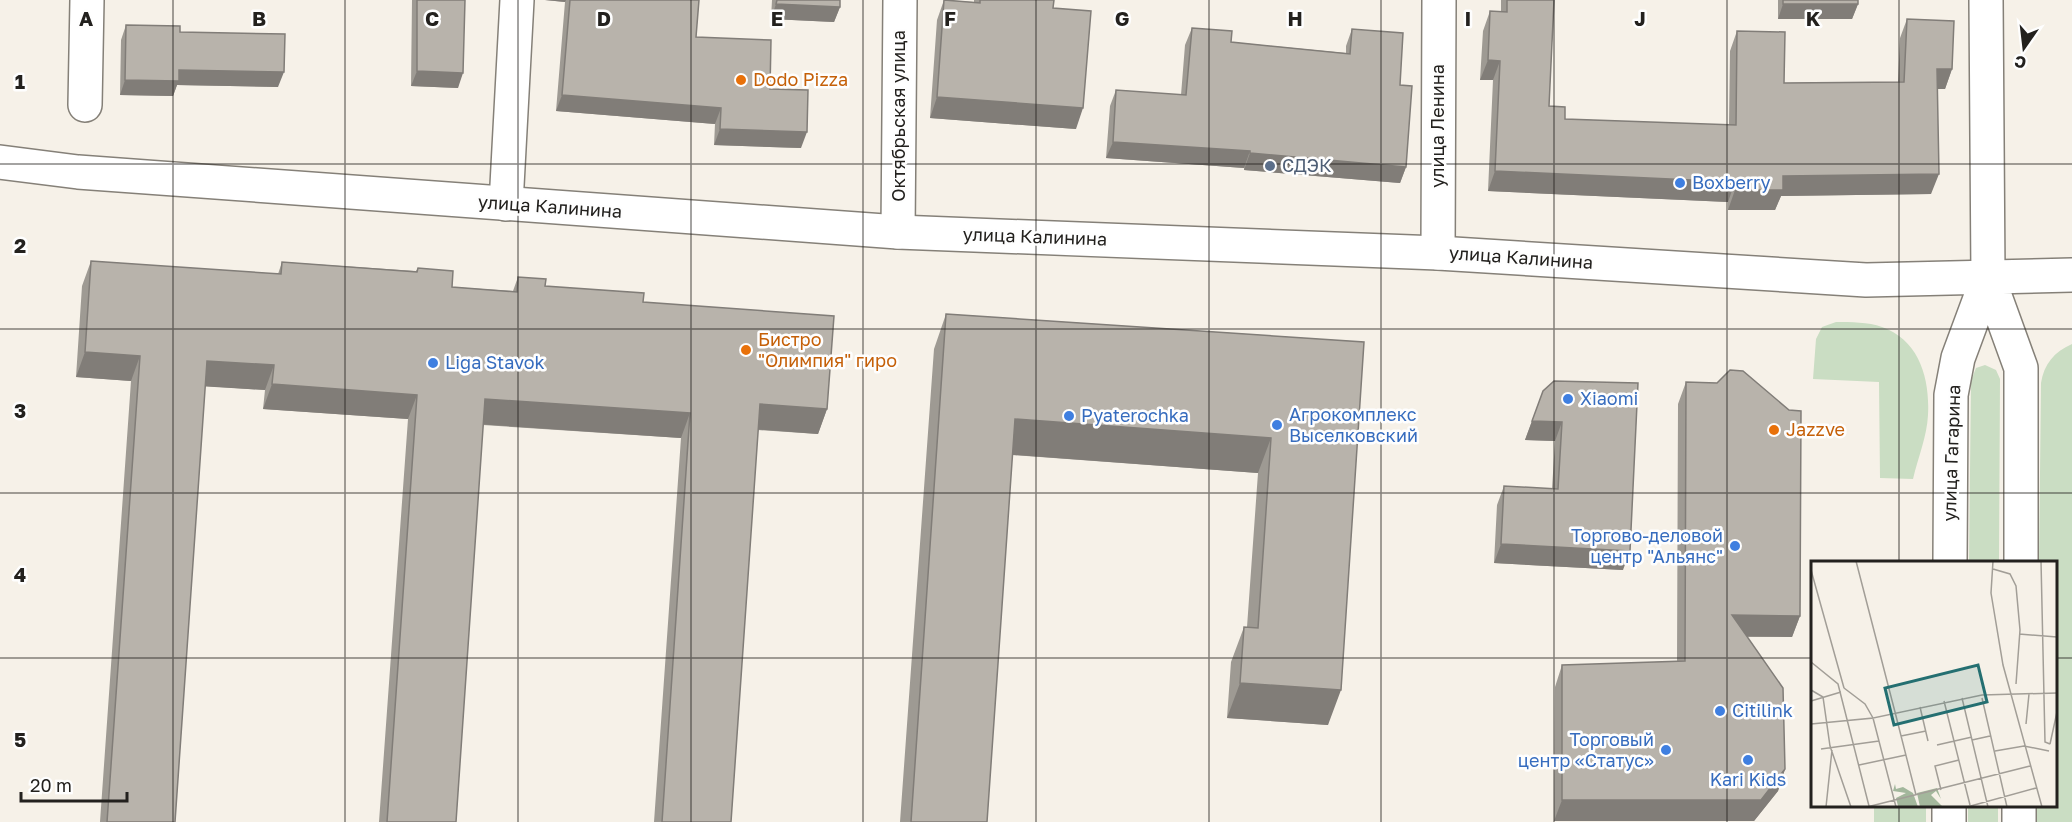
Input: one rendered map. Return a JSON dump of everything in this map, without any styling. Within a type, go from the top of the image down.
[{"type":"main road","points":[[85,105],[87,0]]},
{"type":"main road","points":[[506,204],[517,0]]},
{"type":"main road","name":"Октябрьская улица","points":[[898,232],[900,0]]},
{"type":"main road","name":"улица Ленина","points":[[1438,253],[1439,0]]},
{"type":"main road","name":"улица Гагарина","points":[[1986,0],[1988,277],[2021,368],[2021,561]]},
{"type":"main road","name":"улица Калинина","points":[[0,162],[78,172],[898,232],[1438,253],[1866,280],[2072,275]]},
{"type":"main road","name":"улица Гагарина","points":[[1950,561],[1951,394],[1958,358],[1988,277]]},
{"type":"green space","points":[[1836,322],[1871,324],[1895,333],[1905,341],[1920,362],[1927,387],[1928,415],[1913,479],[1880,478],[1879,382],[1813,379],[1816,339],[1822,327]]},
{"type":"green space","points":[[2072,344],[2072,822],[2037,822],[2037,807],[2057,807],[2057,561],[2039,561],[2041,383],[2051,359]]},
{"type":"green space","points":[[1985,365],[1996,370],[2000,379],[1999,561],[1969,561],[1971,381],[1976,368]]},
{"type":"green space","points":[[1874,807],[1926,807],[1926,822],[1874,822]]},
{"type":"green space","points":[[1968,807],[1998,807],[1998,822],[1968,822]]},
{"type":"building","points":[[417,0],[465,0],[463,73],[417,71]]},
{"type":"building","points":[[570,0],[699,0],[696,37],[771,40],[770,89],[808,90],[807,132],[720,129],[721,108],[562,95]]},
{"type":"building","points":[[777,0],[840,0],[840,7],[776,4]]},
{"type":"building","points":[[944,0],[980,3],[980,0],[1054,0],[1053,8],[1091,11],[1083,108],[937,97]]},
{"type":"building","points":[[1507,0],[1554,0],[1549,106],[1565,107],[1565,119],[1736,125],[1737,31],[1785,32],[1784,83],[1904,82],[1907,19],[1954,21],[1952,69],[1937,69],[1939,174],[1783,176],[1783,190],[1735,190],[1735,182],[1495,171],[1500,61],[1488,60],[1490,11],[1507,12]]},
{"type":"building","points":[[1783,0],[1858,0],[1858,4],[1783,4]]},
{"type":"building","points":[[126,25],[180,26],[180,32],[285,34],[284,72],[179,70],[179,81],[125,80]]},
{"type":"building","points":[[1192,28],[1232,31],[1231,42],[1350,54],[1352,29],[1403,33],[1400,85],[1412,86],[1406,167],[1250,153],[1250,151],[1113,142],[1116,90],[1186,95]]},
{"type":"building","points":[[91,261],[281,274],[282,262],[417,272],[418,268],[453,271],[452,287],[517,292],[518,277],[546,279],[545,286],[644,293],[643,302],[834,316],[827,409],[760,404],[731,822],[662,822],[690,413],[485,399],[456,822],[387,822],[417,395],[272,384],[274,365],[207,361],[175,822],[107,822],[140,356],[85,352]]},
{"type":"building","points":[[946,314],[1364,342],[1341,690],[1240,683],[1244,627],[1258,628],[1271,438],[1015,419],[987,822],[911,822]]},
{"type":"building","points":[[1730,370],[1743,371],[1789,410],[1801,411],[1800,616],[1732,615],[1783,688],[1785,769],[1761,800],[1562,800],[1562,665],[1685,661],[1686,382],[1717,383]]},
{"type":"building","points":[[1554,381],[1638,383],[1630,551],[1501,544],[1504,486],[1558,489],[1562,422],[1532,421],[1543,391]]},
{"type":"place","name":"Dodo Pizza","points":[[741,80]]},
{"type":"place","name":"СДЭК","points":[[1270,166]]},
{"type":"place","name":"Boxberry","points":[[1680,183]]},
{"type":"place","name":"Бистро \"Олимпия\" гиро","points":[[746,350]]},
{"type":"place","name":"Liga Stavok","points":[[433,363]]},
{"type":"place","name":"Xiaomi","points":[[1568,399]]},
{"type":"place","name":"Pyaterochka","points":[[1069,416]]},
{"type":"place","name":"Агрокомплекс Выселковский","points":[[1277,425]]},
{"type":"place","name":"Jazzve","points":[[1774,430]]},
{"type":"place","name":"Торгово-деловой центр \"Альянс\"","points":[[1735,546]]},
{"type":"place","name":"Citilink","points":[[1720,711]]},
{"type":"place","name":"Торговый центр «Статус»","points":[[1666,750]]},
{"type":"place","name":"Kari Kids","points":[[1748,760]]}]
